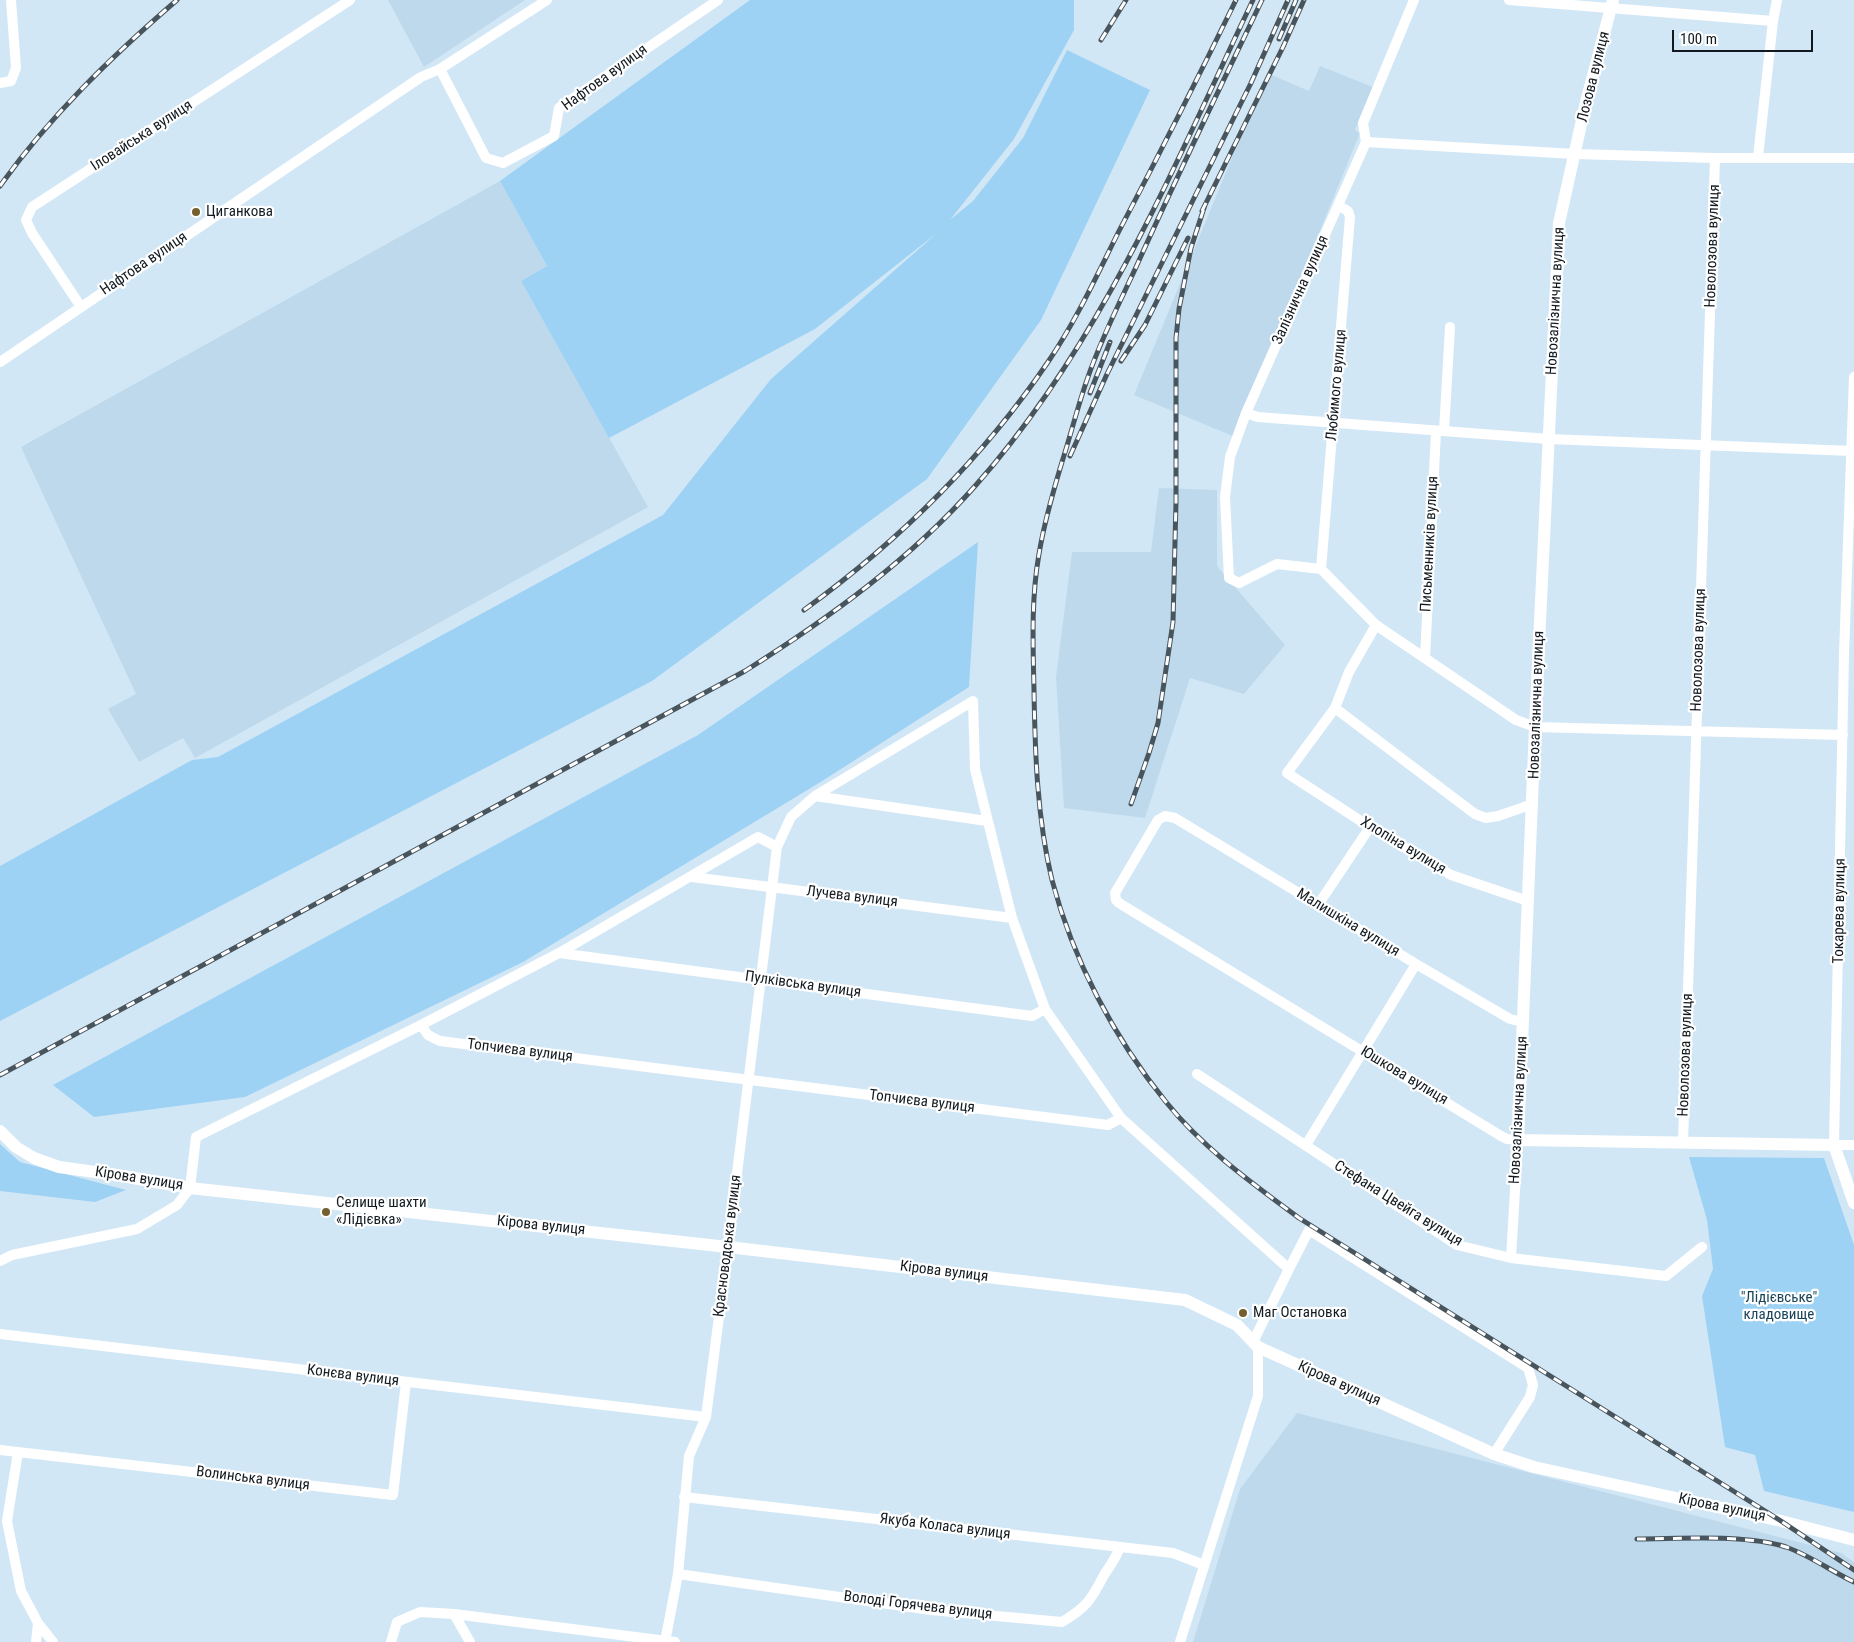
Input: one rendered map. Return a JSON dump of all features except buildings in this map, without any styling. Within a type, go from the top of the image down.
[{"type":"main road","name":"Лозова вулиця","points":[[1575,154],[1586,102],[1612,5]]},
{"type":"main road","name":"Новозалізнична вулиця","points":[[1518,1140],[1535,727],[1560,223],[1575,154]]},
{"type":"main road","name":"Кірова вулиця","points":[[0,1131],[16,1147],[58,1167],[190,1188],[728,1247],[1185,1300],[1237,1325],[1256,1345],[1494,1454],[1534,1467],[1782,1522],[1854,1540]]},
{"type":"main road","name":"Юшкова вулиця","points":[[1518,1140],[1834,1145]]},
{"type":"main road","points":[[1834,1145],[1854,1203]]},
{"type":"street","points":[[0,83],[11,81],[16,68],[11,0]]},
{"type":"street","name":"Іловайська вулиця","points":[[81,307],[32,233],[26,220],[32,207],[350,0]]},
{"type":"street","name":"Нафтова вулиця","points":[[0,362],[421,77],[440,69],[547,0]]},
{"type":"street","name":"Нафтова вулиця","points":[[440,69],[486,158],[503,163],[554,136],[559,108],[718,0]]},
{"type":"street","name":"Залізнична вулиця","points":[[1321,569],[1277,564],[1238,583],[1230,578],[1225,497],[1230,457],[1246,413],[1366,142],[1363,123],[1414,0]]},
{"type":"street","points":[[1509,0],[1612,5],[1773,21]]},
{"type":"street","points":[[1758,158],[1777,0]]},
{"type":"street","points":[[1366,142],[1575,154],[1715,158],[1854,158]]},
{"type":"street","name":"Новолозова вулиця","points":[[1683,1143],[1715,158]]},
{"type":"street","name":"Любимого вулиця","points":[[1321,569],[1350,216],[1348,210],[1338,206]]},
{"type":"street","name":"Письменників вулиця","points":[[1425,658],[1440,431],[1450,327]]},
{"type":"street","name":"Токарева вулиця","points":[[1834,1145],[1844,654],[1854,377]]},
{"type":"street","points":[[1246,413],[1258,417],[1334,424],[1549,439],[1852,451]]},
{"type":"street","points":[[1321,569],[1376,625],[1516,720],[1535,727],[1843,735]]},
{"type":"street","points":[[1376,625],[1349,672],[1336,708],[1475,814],[1486,818],[1498,816],[1533,804]]},
{"type":"street","name":"Красноводська вулиця","points":[[668,1642],[678,1574],[689,1456],[706,1417],[777,847],[791,817],[815,796],[973,701],[975,769],[988,821]]},
{"type":"street","name":"Хлопіна вулиця","points":[[1336,708],[1287,773],[1370,827],[1451,875],[1528,901]]},
{"type":"street","points":[[815,796],[988,821],[1012,918],[1045,1009],[1121,1118],[1289,1268]]},
{"type":"street","name":"Юшкова вулиця","points":[[1175,818],[1165,816],[1158,820],[1116,889],[1114,896],[1119,903],[1501,1136],[1507,1139],[1518,1140]]},
{"type":"street","name":"Малишкіна вулиця","points":[[1175,818],[1416,964],[1510,1019],[1523,1022]]},
{"type":"street","points":[[1318,905],[1370,827]]},
{"type":"street","points":[[0,1261],[12,1255],[137,1229],[176,1206],[190,1188],[196,1137],[421,1025],[559,953],[758,837],[777,847]]},
{"type":"street","name":"Лучева вулиця","points":[[692,877],[1012,918]]},
{"type":"street","name":"Пулківська вулиця","points":[[559,953],[1032,1016],[1045,1009]]},
{"type":"street","points":[[1306,1145],[1416,964]]},
{"type":"street","name":"Топчиєва вулиця","points":[[421,1025],[428,1035],[440,1041],[1108,1126],[1121,1118]]},
{"type":"street","name":"Стефана Цвейга вулиця","points":[[1197,1074],[1457,1244],[1511,1258],[1666,1276],[1702,1247]]},
{"type":"street","name":"Новозалізнична вулиця","points":[[1511,1258],[1518,1140]]},
{"type":"street","points":[[1834,1145],[1854,1145]]},
{"type":"street","points":[[1180,1642],[1258,1396],[1256,1345],[1289,1268],[1309,1230],[1528,1368],[1533,1385],[1530,1397],[1494,1454]]},
{"type":"street","name":"Конєва вулиця","points":[[0,1334],[706,1417]]},
{"type":"street","name":"Волинська вулиця","points":[[0,1450],[393,1495],[406,1382]]},
{"type":"street","points":[[18,1452],[7,1521],[20,1591],[38,1623],[53,1642]]},
{"type":"street","name":"Якуба Коласа вулиця","points":[[684,1497],[1173,1553],[1204,1565]]},
{"type":"street","name":"Володі Горячева вулиця","points":[[678,1574],[932,1610],[1062,1622],[1079,1612],[1092,1599],[1105,1574],[1115,1560],[1120,1547]]},
{"type":"street","points":[[391,1642],[397,1622],[420,1612],[454,1614],[668,1642]]},
{"type":"street","points":[[454,1614],[470,1642]]},
{"type":"street","points":[[36,1642],[38,1623]]},
{"type":"shaded area","points":[[388,0],[525,0],[424,67]]},
{"type":"shaded area","points":[[1320,66],[1373,87],[1355,130],[1360,133],[1235,437],[1134,395],[1267,73],[1309,91]]},
{"type":"shaded area","points":[[500,181],[547,266],[521,281],[648,507],[195,758],[183,738],[139,762],[108,709],[136,694],[21,447]]},
{"type":"shaded area","points":[[1159,488],[1217,490],[1217,566],[1285,645],[1244,694],[1190,678],[1145,818],[1064,808],[1056,677],[1072,552],[1151,552]]},
{"type":"shaded area","points":[[1297,1413],[1841,1553],[1854,1562],[1854,1642],[1193,1642],[1240,1489]]},
{"type":"green space","points":[[750,0],[1074,0],[1074,30],[1014,139],[950,220],[973,201],[1023,138],[1067,50],[1150,90],[1041,320],[927,479],[652,681],[0,1021],[0,866],[192,760],[218,757],[663,515],[771,379],[937,233],[815,329],[609,438],[521,281],[547,266],[500,181]]},
{"type":"green space","points":[[978,542],[969,687],[819,783],[523,962],[245,1097],[94,1117],[53,1085],[698,735]]},
{"type":"green space","points":[[0,1144],[20,1162],[126,1190],[95,1202],[0,1191]]},
{"type":"green space","name":"\"Лідієвське\" кладовище","points":[[1689,1157],[1824,1158],[1854,1245],[1854,1512],[1764,1491],[1755,1455],[1725,1447],[1702,1296],[1713,1269],[1707,1220]]},
{"type":"railway","points":[[0,186],[19,160],[61,111],[106,65],[177,0]]},
{"type":"railway","points":[[1101,40],[1126,0]]},
{"type":"railway","points":[[804,610],[873,556],[937,496],[995,432],[1048,362],[1086,298],[1236,0]]},
{"type":"railway","points":[[0,1075],[745,671],[838,609],[896,563],[951,512],[976,485],[1021,431],[1061,373],[1131,253],[1194,127],[1253,0]]},
{"type":"railway","points":[[1262,0],[1099,349],[1078,409],[1052,496],[1041,542],[1036,571],[1033,622],[1036,761],[1047,857],[1052,880],[1071,939],[1097,997],[1129,1052],[1181,1119],[1229,1164],[1299,1218],[1781,1521],[1854,1570]]},
{"type":"railway","points":[[1070,456],[1107,374],[1251,83],[1288,0]]},
{"type":"railway","points":[[1279,39],[1296,0]]},
{"type":"railway","points":[[1202,211],[1283,47],[1304,0]]},
{"type":"railway","points":[[1131,804],[1158,723],[1173,622],[1176,502],[1176,338],[1179,309],[1191,248],[1205,205]]},
{"type":"railway","points":[[1121,361],[1145,325],[1188,238]]},
{"type":"railway","points":[[1090,393],[1110,342]]},
{"type":"railway","points":[[1637,1539],[1712,1538],[1769,1543],[1795,1550],[1854,1582]]},
{"type":"place","name":"Циганкова","points":[[196,212]]},
{"type":"place","name":"Селище шахти «Лідієвка»","points":[[326,1212]]},
{"type":"place","name":"Маг Остановка","points":[[1243,1313]]}]
